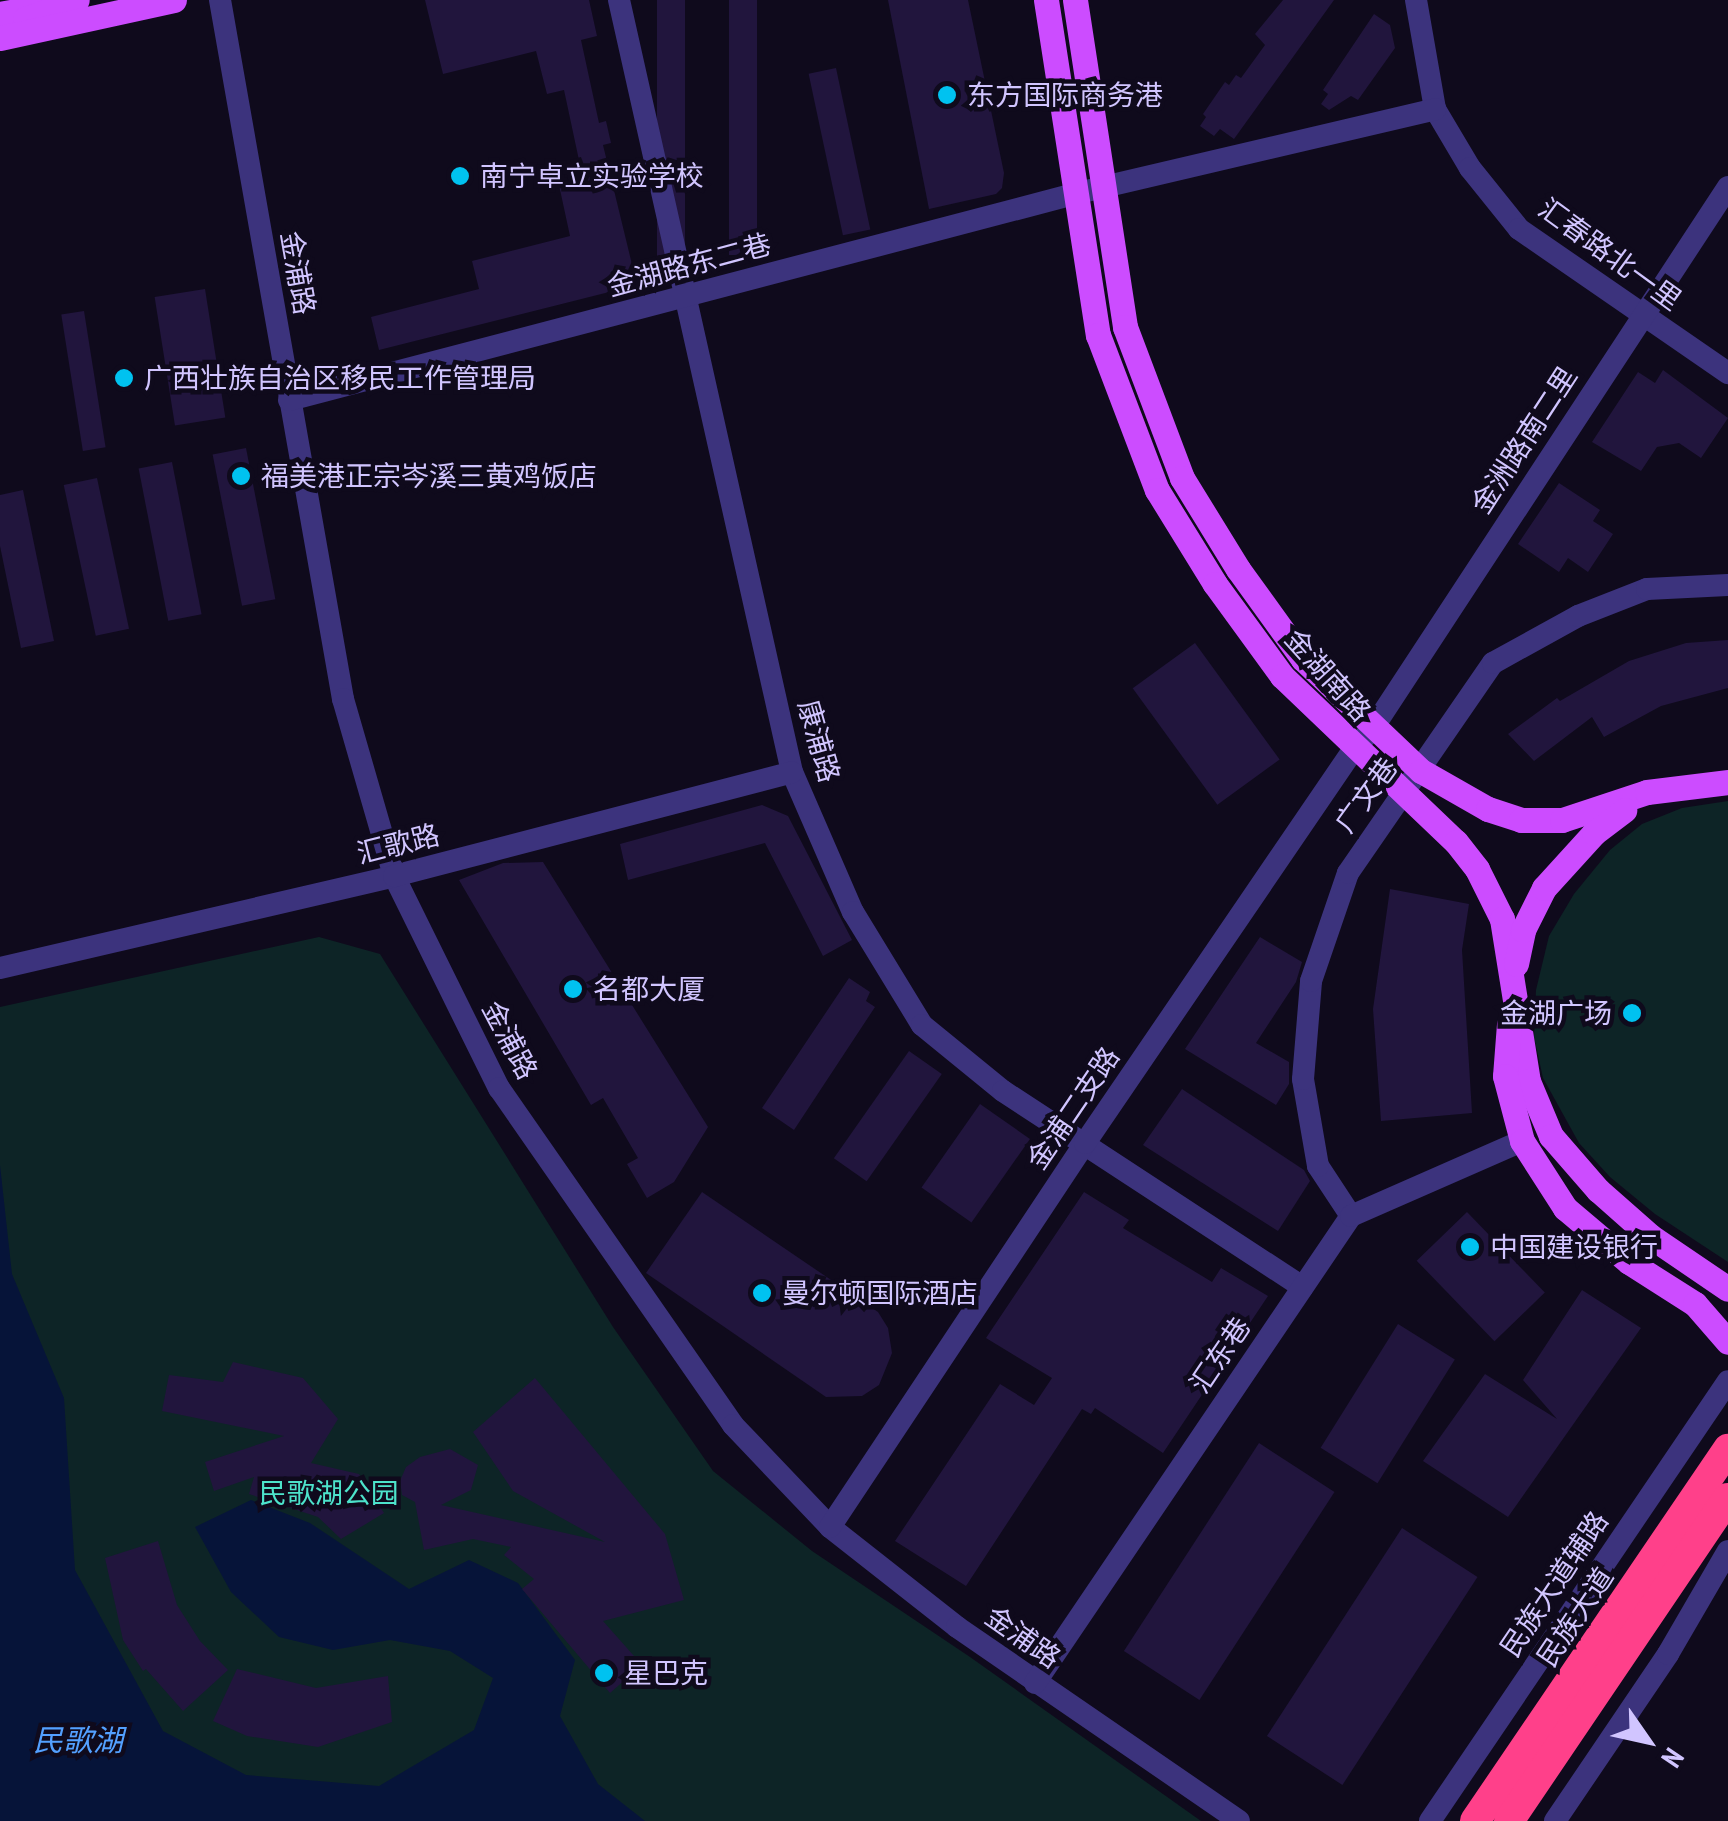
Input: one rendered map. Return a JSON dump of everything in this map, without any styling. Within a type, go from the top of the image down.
[{"type":"highway","name":"民族大道","points":[[1476,1821],[1728,1449]]},
{"type":"highway","points":[[1509,1821],[1728,1498]]},
{"type":"main road","points":[[0,14],[174,0]]},
{"type":"main road","name":"金湖南路","points":[[1046,0],[1098,335],[1158,490],[1215,584],[1282,676],[1456,842],[1494,897],[1513,978],[1528,1081],[1551,1136],[1598,1190],[1650,1236],[1728,1289]]},
{"type":"main road","name":"金湖南路","points":[[1075,0],[1124,328],[1182,478],[1238,569],[1303,658],[1421,771],[1488,809],[1521,820],[1580,816],[1647,792],[1728,782]]},
{"type":"main road","points":[[0,29],[78,7]]},
{"type":"main road","points":[[0,38],[78,7]]},
{"type":"main road","points":[[0,50],[78,7]]},
{"type":"main road","points":[[1728,764],[1695,770],[1647,792],[1594,832],[1544,888],[1522,930],[1513,978],[1505,1076],[1522,1141],[1565,1208],[1629,1262],[1694,1304],[1728,1342]]},
{"type":"street","name":"金浦路","points":[[220,0],[343,699],[394,876],[498,1088],[733,1425],[830,1527],[1035,1683],[1238,1821]]},
{"type":"street","name":"康浦路","points":[[619,0],[792,772],[853,912],[922,1025],[1002,1090],[1302,1287]]},
{"type":"street","name":"汇春路北一里","points":[[1416,0],[1435,109],[1470,168],[1520,229],[1728,374]]},
{"type":"street","name":"金湖路东二巷","points":[[290,400],[1078,193],[1435,109]]},
{"type":"street","name":"金洲路南二里","points":[[1373,728],[1728,187]]},
{"type":"street","name":"广文巷","points":[[1350,1216],[1318,1166],[1304,1079],[1311,981],[1348,874],[1494,663],[1578,616],[1648,589],[1728,585]]},
{"type":"street","name":"金浦二支路","points":[[830,1527],[1354,748],[1373,728]]},
{"type":"street","name":"汇歌路","points":[[8,966],[394,876],[792,772]]},
{"type":"street","points":[[1350,1216],[1522,1141]]},
{"type":"street","name":"汇东巷","points":[[1035,1683],[1350,1216]]},
{"type":"street","name":"民族大道辅路","points":[[1430,1821],[1728,1382]]},
{"type":"street","points":[[1554,1821],[1668,1654],[1728,1551]]},
{"type":"green space","name":"金湖广场","points":[[1728,801],[1728,1262],[1655,1214],[1610,1177],[1579,1143],[1543,1078],[1534,1037],[1536,990],[1549,936],[1574,894],[1610,850],[1642,824],[1682,808]]},
{"type":"green space","name":"民歌湖公园","points":[[319,937],[380,954],[613,1327],[713,1471],[812,1551],[970,1657],[1201,1821],[0,1821],[0,1007]]},
{"type":"water","name":"民歌湖","points":[[0,1165],[12,1274],[64,1398],[75,1570],[163,1731],[246,1775],[379,1786],[474,1730],[493,1678],[450,1651],[390,1640],[333,1650],[279,1637],[231,1592],[195,1527],[251,1500],[310,1523],[409,1589],[469,1560],[518,1583],[575,1660],[560,1716],[598,1784],[645,1821],[0,1821]]},
{"type":"building","points":[[425,0],[589,0],[597,36],[581,40],[599,123],[606,121],[611,143],[603,145],[637,285],[379,350],[371,317],[479,289],[472,261],[570,236],[559,185],[583,179],[564,90],[547,94],[536,51],[443,74]]},
{"type":"building","points":[[657,0],[685,0],[685,271],[657,271]]},
{"type":"building","points":[[729,0],[757,0],[757,255],[729,255]]},
{"type":"building","name":"东方国际商务港","points":[[888,0],[968,0],[1004,173],[1002,188],[996,194],[929,209]]},
{"type":"building","points":[[1283,0],[1334,0],[1234,139],[1220,129],[1214,136],[1200,126],[1206,117],[1203,114],[1225,82],[1229,85],[1236,75],[1241,78],[1265,45],[1255,34]]},
{"type":"building","points":[[1374,14],[1390,25],[1395,48],[1358,100],[1351,96],[1329,110],[1321,104],[1328,94],[1323,90]]},
{"type":"building","points":[[836,68],[870,229],[843,235],[809,74]]},
{"type":"building","points":[[205,289],[225,417],[175,425],[155,297]]},
{"type":"building","points":[[84,311],[106,447],[83,451],[61,315]]},
{"type":"building","points":[[1663,370],[1728,418],[1701,458],[1679,443],[1657,447],[1641,471],[1592,442],[1638,372],[1655,383]]},
{"type":"building","points":[[246,448],[275,599],[242,606],[213,454]]},
{"type":"building","points":[[172,462],[202,614],[168,621],[139,468]]},
{"type":"building","points":[[97,478],[129,629],[96,636],[64,485]]},
{"type":"building","points":[[1559,483],[1600,510],[1593,521],[1613,534],[1588,572],[1568,558],[1559,572],[1518,544]]},
{"type":"building","points":[[23,490],[54,641],[21,648],[0,546],[0,495]]},
{"type":"building","points":[[1728,640],[1728,688],[1661,706],[1604,737],[1592,717],[1534,761],[1508,734],[1557,698],[1560,701],[1629,661],[1686,643]]},
{"type":"building","points":[[1195,643],[1280,759],[1217,805],[1133,688]]},
{"type":"building","points":[[762,805],[788,816],[852,940],[823,956],[765,843],[628,880],[620,844]]},
{"type":"building","name":"名都大厦","points":[[543,862],[708,1127],[674,1182],[647,1198],[627,1164],[638,1158],[603,1098],[591,1105],[459,880],[503,863]]},
{"type":"building","points":[[1390,889],[1469,904],[1462,950],[1472,1113],[1381,1121],[1373,1009]]},
{"type":"building","points":[[1260,937],[1302,962],[1296,982],[1256,1043],[1289,1062],[1289,1084],[1276,1105],[1185,1049]]},
{"type":"building","points":[[849,978],[870,992],[866,1001],[875,1007],[794,1130],[762,1108]]},
{"type":"building","points":[[909,1051],[942,1074],[867,1181],[834,1158]]},
{"type":"building","points":[[1182,1089],[1304,1170],[1310,1181],[1278,1231],[1143,1145]]},
{"type":"building","points":[[980,1104],[1030,1139],[971,1223],[921,1188]]},
{"type":"building","name":"曼尔顿国际酒店","points":[[702,1192],[878,1312],[888,1328],[892,1353],[879,1385],[862,1396],[826,1397],[646,1273]]},
{"type":"building","points":[[1084,1192],[1129,1220],[1123,1228],[1212,1282],[1221,1268],[1268,1296],[1163,1453],[1095,1408],[1091,1414],[1082,1409],[966,1586],[895,1541],[1000,1384],[1034,1405],[1052,1378],[986,1338]]},
{"type":"building","points":[[1467,1212],[1545,1293],[1494,1341],[1417,1261]]},
{"type":"building","points":[[1582,1290],[1641,1328],[1508,1517],[1423,1461],[1485,1374],[1557,1419],[1523,1380]]},
{"type":"building","points":[[1398,1324],[1455,1360],[1377,1483],[1321,1448]]},
{"type":"building","points":[[233,1362],[303,1378],[338,1419],[311,1463],[359,1474],[384,1513],[341,1539],[318,1517],[249,1494],[254,1477],[214,1491],[205,1462],[284,1436],[162,1411],[169,1375],[223,1382]]},
{"type":"building","points":[[535,1378],[665,1534],[684,1600],[603,1621],[642,1665],[610,1693],[522,1589],[534,1579],[504,1555],[511,1547],[473,1539],[424,1550],[415,1502],[402,1495],[400,1481],[406,1467],[420,1457],[450,1449],[478,1465],[471,1490],[441,1505],[605,1542],[513,1491],[473,1432]]},
{"type":"building","points":[[1259,1443],[1334,1492],[1199,1700],[1124,1651]]},
{"type":"building","points":[[1402,1528],[1477,1577],[1342,1785],[1267,1736]]},
{"type":"building","points":[[158,1541],[177,1605],[200,1641],[228,1670],[183,1711],[146,1669],[143,1671],[123,1640],[105,1558]]},
{"type":"building","points":[[237,1669],[316,1688],[388,1676],[392,1722],[318,1747],[247,1736],[213,1721]]},
{"type":"place","name":"东方国际商务港","points":[[947,95]]},
{"type":"place","name":"南宁卓立实验学校","points":[[460,176]]},
{"type":"place","name":"广西壮族自治区移民工作管理局","points":[[124,378]]},
{"type":"place","name":"福美港正宗岑溪三黄鸡饭店","points":[[241,476]]},
{"type":"place","name":"名都大厦","points":[[573,989]]},
{"type":"place","name":"金湖广场","points":[[1632,1013]]},
{"type":"place","name":"中国建设银行","points":[[1470,1247]]},
{"type":"place","name":"曼尔顿国际酒店","points":[[762,1293]]},
{"type":"place","name":"星巴克","points":[[604,1673]]}]
